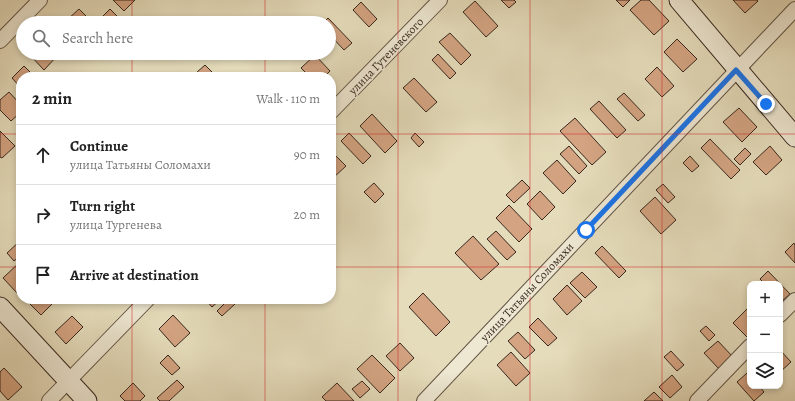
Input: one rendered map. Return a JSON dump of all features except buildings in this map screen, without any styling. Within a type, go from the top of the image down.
[{"type":"main road","points":[[678,0],[736,70],[795,137]]},
{"type":"main road","points":[[0,307],[87,401]]},
{"type":"street","points":[[24,16],[40,0]]},
{"type":"street","name":"улица Гутеневского","points":[[336,107],[440,0]]},
{"type":"street","name":"улица Татьяны Соломахи","points":[[424,401],[795,9]]},
{"type":"street","points":[[0,40],[16,24]]},
{"type":"street","points":[[783,312],[795,300]]},
{"type":"street","points":[[49,401],[143,304]]},
{"type":"street","points":[[697,401],[747,349]]},
{"type":"route","points":[[586,230],[736,70],[766,104]]}]
